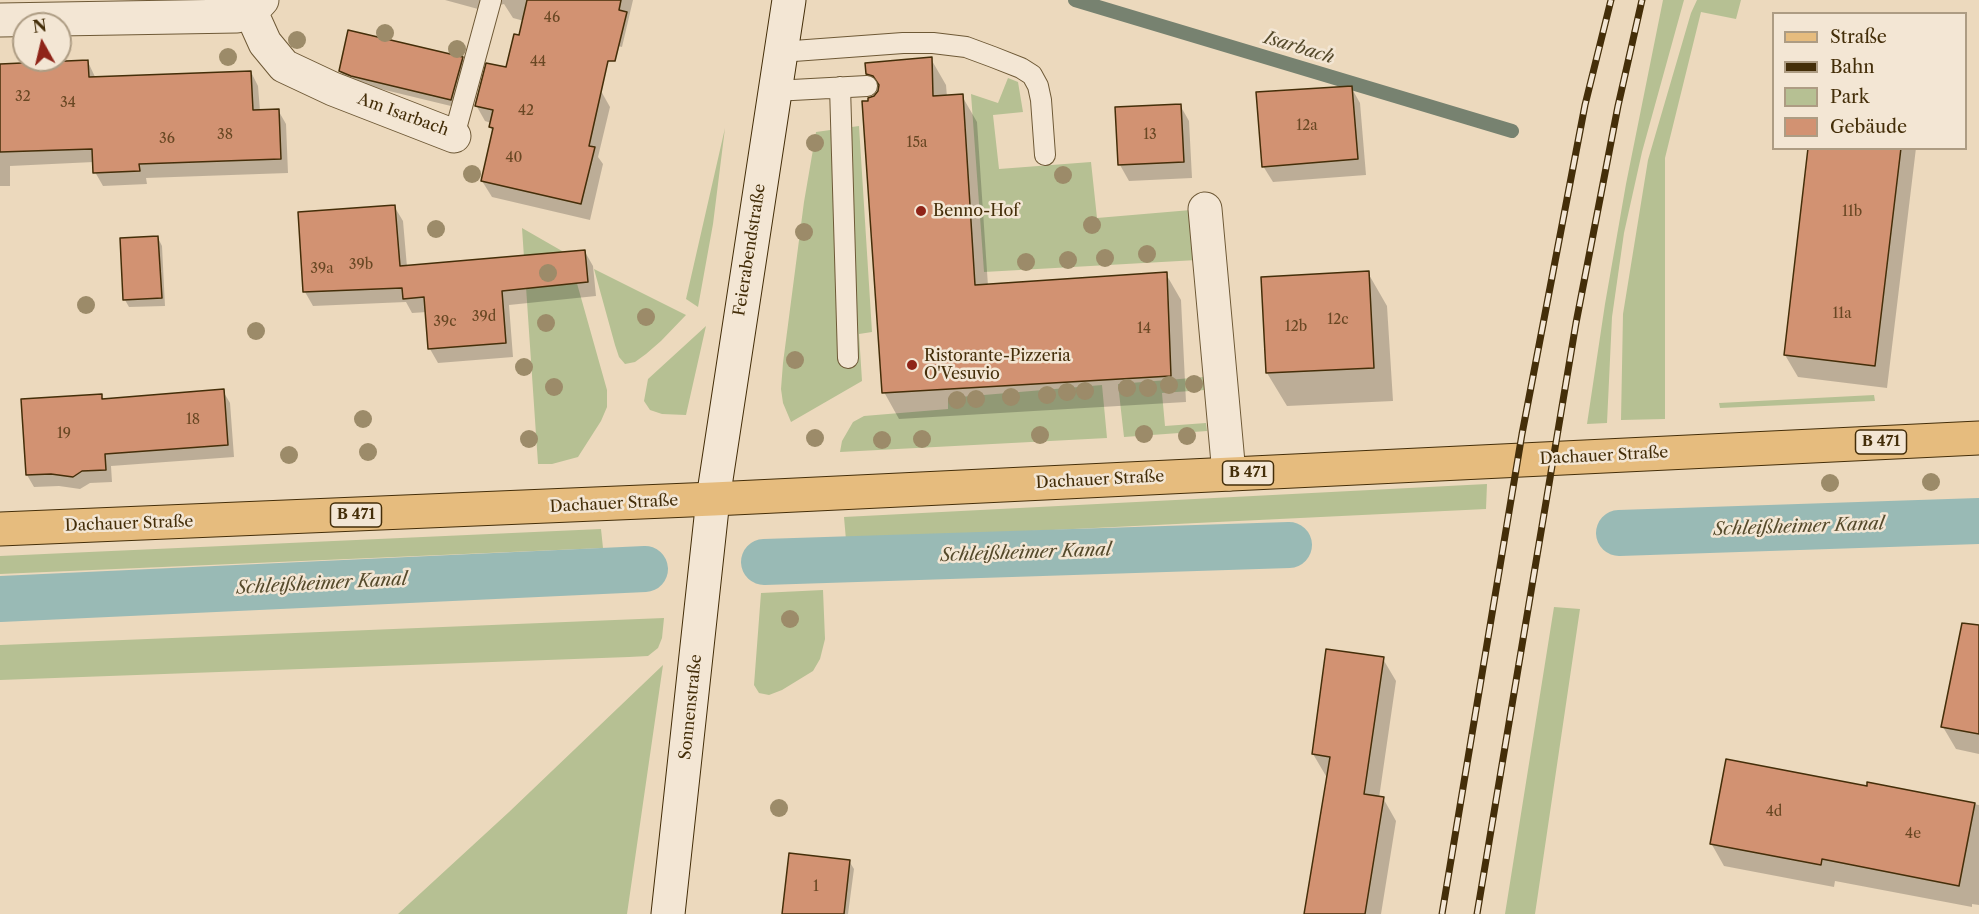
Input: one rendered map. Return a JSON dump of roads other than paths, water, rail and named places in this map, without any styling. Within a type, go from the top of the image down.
[{"type":"main road","name":"Feierabendstraße","points":[[713,499],[789,0]]},
{"type":"main road","name":"Am Isarbach","points":[[0,20],[237,16],[257,6],[265,43],[284,66],[333,89],[454,136]]},
{"type":"main road","points":[[1205,209],[1229,474]]},
{"type":"main road","name":"Dachauer Straße","points":[[0,529],[713,499],[1979,438]]},
{"type":"main road","name":"Sonnenstraße","points":[[668,914],[713,499]]},
{"type":"lane","name":"Am Isarbach","points":[[454,136],[491,0]]},
{"type":"lane","points":[[780,52],[933,43],[966,47],[993,57],[1032,75],[1038,86],[1045,155]]},
{"type":"lane","points":[[774,91],[867,86]]},
{"type":"lane","points":[[840,87],[848,358]]},
{"type":"waterway","name":"Isarbach","points":[[1075,0],[1512,131]]},
{"type":"waterway","name":"Schleißheimer Kanal","points":[[1619,533],[1979,521]]},
{"type":"waterway","name":"Schleißheimer Kanal","points":[[764,562],[1289,545]]},
{"type":"waterway","name":"Schleißheimer Kanal","points":[[0,599],[645,569]]},
{"type":"railway","points":[[1442,914],[1522,434],[1585,105],[1611,0]]},
{"type":"railway","points":[[1477,914],[1576,323],[1618,106],[1642,0]]},
{"type":"place","name":"Benno-Hof","points":[[921,211]]},
{"type":"place","name":"Ristorante-Pizzeria O'Vesuvio","points":[[912,365]]}]
